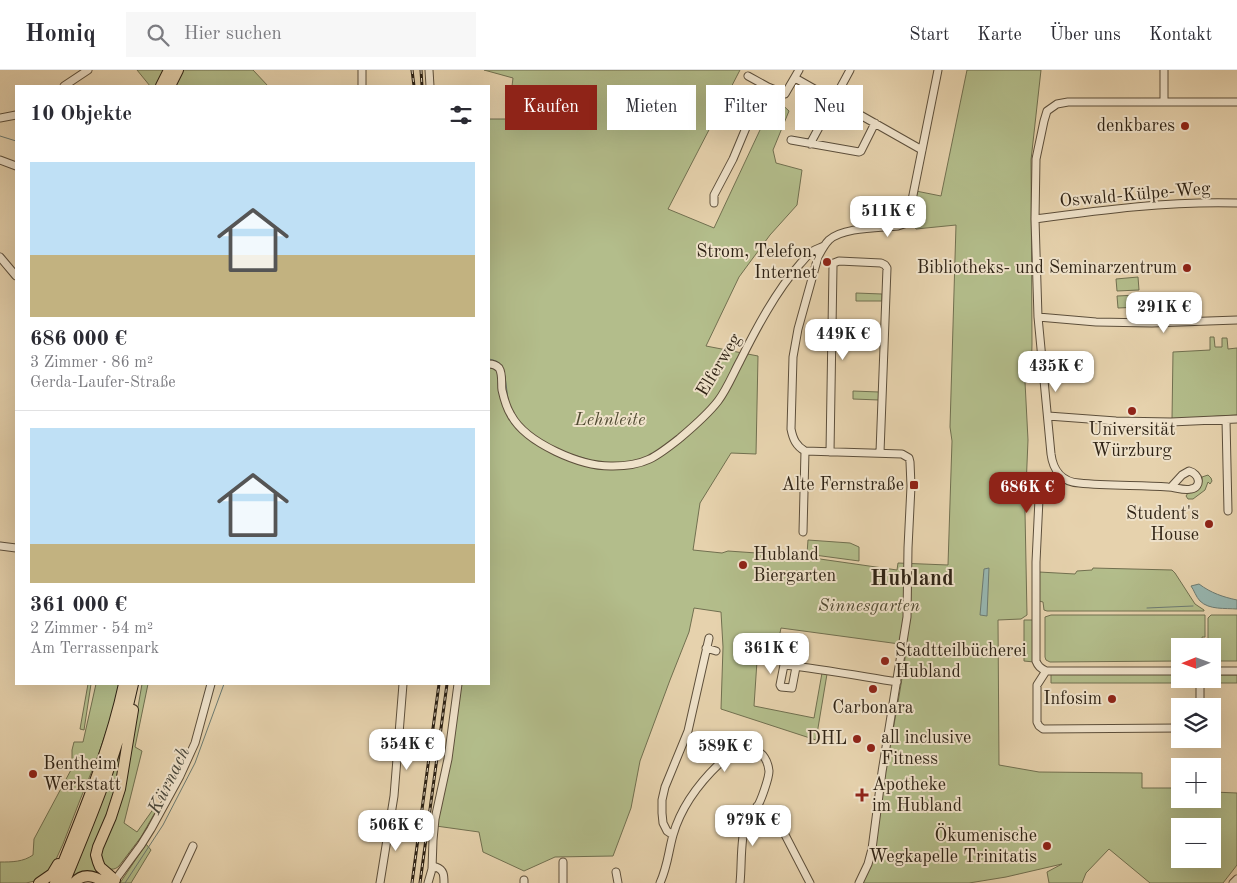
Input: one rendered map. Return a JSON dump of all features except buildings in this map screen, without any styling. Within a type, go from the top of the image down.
[{"type":"highway","points":[[162,85],[171,76]]},
{"type":"highway","points":[[55,883],[108,744],[124,685]]},
{"type":"highway","points":[[111,882],[100,867],[96,854],[120,790],[135,702],[134,685]]},
{"type":"highway","points":[[64,883],[116,749],[134,685]]},
{"type":"highway","points":[[39,883],[52,874],[65,856]]},
{"type":"highway","points":[[74,883],[78,878],[84,876],[93,876],[111,882]]},
{"type":"street","points":[[66,85],[88,70]]},
{"type":"street","points":[[362,70],[362,85]]},
{"type":"street","points":[[429,70],[430,85]]},
{"type":"street","points":[[785,94],[799,70]]},
{"type":"street","points":[[842,85],[850,70]]},
{"type":"street","points":[[859,883],[868,864],[872,849],[882,772],[907,618],[910,462],[909,458],[902,454],[805,451],[798,446],[792,436],[791,429],[793,357],[798,329],[818,257],[829,240],[842,233],[898,226],[908,220],[938,70]]},
{"type":"street","points":[[1164,70],[1164,102]]},
{"type":"street","points":[[748,76],[766,85]]},
{"type":"street","points":[[795,78],[807,85]]},
{"type":"street","points":[[1171,487],[1074,483],[1062,477],[1054,466],[1038,317],[1035,219],[1036,159],[1047,111],[1057,104],[1068,102],[1237,102]]},
{"type":"street","points":[[0,118],[15,115]]},
{"type":"street","points":[[863,116],[922,150]]},
{"type":"street","points":[[791,140],[859,152],[875,123]]},
{"type":"street","points":[[714,202],[714,195],[733,159],[745,130]]},
{"type":"street","points":[[810,144],[817,130]]},
{"type":"street","points":[[0,160],[15,166]]},
{"type":"street","name":"Oswald-Külpe-Weg","points":[[1035,219],[1130,207],[1191,203],[1237,203]]},
{"type":"street","name":"Elferweg","points":[[490,364],[499,368],[506,407],[512,418],[527,435],[568,456],[596,465],[636,465],[649,460],[667,448],[686,433],[717,402],[784,284],[813,251],[824,246]]},
{"type":"street","points":[[0,257],[15,275]]},
{"type":"street","points":[[830,452],[833,266],[834,263],[839,262],[881,263],[886,268],[880,452]]},
{"type":"street","points":[[1038,317],[1152,324],[1237,320]]},
{"type":"street","points":[[1048,416],[1116,422],[1237,419]]},
{"type":"street","points":[[1226,420],[1228,511]]},
{"type":"street","points":[[803,532],[805,451]]},
{"type":"street","points":[[1059,474],[1044,490],[1039,499],[1036,562],[1036,660],[1038,665],[1041,669],[1046,670],[1171,671]]},
{"type":"street","points":[[0,546],[15,548]]},
{"type":"street","points":[[673,835],[666,831],[663,823],[662,800],[665,787],[688,731],[709,638]]},
{"type":"street","points":[[706,648],[716,651]]},
{"type":"street","points":[[796,667],[897,682]]},
{"type":"street","points":[[1046,670],[1037,685],[1037,722],[1040,728],[1171,728]]},
{"type":"street","points":[[1221,671],[1237,671]]},
{"type":"street","points":[[111,882],[151,829],[180,776],[194,742],[211,685]]},
{"type":"street","points":[[380,883],[394,796],[404,685]]},
{"type":"street","points":[[428,883],[432,869],[434,826],[448,758],[458,685]]},
{"type":"street","points":[[660,883],[666,870],[673,835],[690,796],[706,776],[730,752],[737,748],[748,747],[763,755],[769,770],[768,778],[757,806],[746,822],[742,840],[740,883]]},
{"type":"street","points":[[757,806],[775,818],[810,883]]},
{"type":"street","points":[[176,883],[192,846]]},
{"type":"street","points":[[563,883],[564,862]]},
{"type":"street","points":[[432,869],[436,867],[441,868],[444,874],[444,883]]},
{"type":"street","points":[[616,872],[618,883]]},
{"type":"street","points":[[1233,883],[1237,879]]},
{"type":"green space","points":[[137,70],[253,70],[267,85],[149,85]]},
{"type":"green space","points":[[484,70],[740,70],[732,85],[706,85],[706,130],[709,130],[668,209],[714,228],[760,130],[781,130],[773,150],[776,163],[802,170],[797,205],[770,235],[739,277],[706,346],[758,356],[756,454],[731,453],[700,503],[693,550],[799,556],[897,570],[898,563],[948,565],[956,225],[916,229],[910,219],[916,191],[941,196],[967,70],[1041,70],[1031,160],[1031,381],[1025,382],[1028,440],[1025,512],[1027,615],[1021,619],[998,620],[999,765],[1039,772],[1142,773],[1142,788],[1171,788],[1171,808],[1221,808],[1221,792],[1237,793],[1237,865],[1223,883],[1150,883],[1109,849],[1086,873],[1082,883],[1049,883],[1047,872],[1062,864],[1006,877],[969,883],[863,883],[892,735],[907,645],[781,628],[774,663],[757,661],[754,706],[814,718],[822,673],[827,674],[816,740],[721,709],[723,647],[721,612],[694,608],[689,632],[640,761],[631,808],[613,856],[555,857],[524,871],[483,852],[479,832],[436,826],[460,685],[490,685],[490,119],[505,119],[505,130],[597,130],[597,85],[512,85],[513,78]]},
{"type":"green space","points":[[785,107],[789,111],[785,121]]},
{"type":"green space","points":[[1138,277],[1139,290],[1117,291],[1116,279]]},
{"type":"green space","points":[[856,293],[882,294],[882,301],[856,301]]},
{"type":"green space","points":[[1139,295],[1140,307],[1118,308],[1117,296]]},
{"type":"green space","points":[[1210,337],[1214,337],[1215,347],[1222,347],[1222,338],[1227,338],[1228,349],[1237,348],[1237,415],[1172,419],[1173,352],[1210,350]]},
{"type":"green space","points":[[853,391],[879,392],[879,400],[853,399]]},
{"type":"green space","points":[[1208,475],[1212,481],[1210,484],[1208,482],[1205,490],[1193,499],[1188,499],[1186,496],[1188,493],[1198,488],[1202,477]]},
{"type":"green space","points":[[808,540],[850,543],[859,547],[859,561],[807,554]]},
{"type":"green space","points":[[1093,568],[1172,570],[1195,604],[1204,611],[1044,610],[1043,602],[1039,601],[1039,572],[1075,574],[1077,571],[1092,570]]},
{"type":"green space","points":[[1051,615],[1205,615],[1205,637],[1171,638],[1171,661],[1050,662],[1045,657],[1045,617]]},
{"type":"green space","points":[[1211,615],[1237,615],[1237,661],[1221,661],[1221,638],[1208,638],[1208,618]]},
{"type":"green space","points":[[1024,620],[1034,620],[1034,662],[1024,661]]},
{"type":"green space","points":[[1051,673],[1171,673],[1171,683],[1051,683]]},
{"type":"green space","points":[[1221,675],[1237,675],[1237,683],[1221,683]]},
{"type":"green space","points":[[88,685],[91,685],[84,730],[80,729]]},
{"type":"green space","points":[[96,685],[120,685],[98,756],[52,868],[35,881],[0,883],[0,862],[13,862],[33,855],[34,839],[72,768],[74,742],[83,742]]},
{"type":"green space","points":[[142,685],[148,685],[135,747],[142,751],[124,823],[137,832],[154,808],[157,809],[141,837],[119,866],[115,869],[109,869],[103,867],[99,857],[138,707]]},
{"type":"green space","points":[[130,714],[120,776],[97,843],[102,873],[100,876],[70,883],[118,759]]},
{"type":"green space","points":[[146,844],[151,850],[131,883],[120,883]]},
{"type":"water","points":[[989,568],[987,616],[980,615],[984,569]]},
{"type":"water","points":[[1199,584],[1217,594],[1237,600],[1237,609],[1217,608],[1204,604],[1191,586]]},
{"type":"waterway","name":"Kürnach","points":[[0,136],[15,141]]},
{"type":"waterway","points":[[490,359],[501,365]]},
{"type":"waterway","points":[[505,376],[511,409]]},
{"type":"waterway","points":[[577,456],[590,460]]},
{"type":"waterway","points":[[1147,608],[1193,606]]},
{"type":"waterway","name":"Kürnach","points":[[125,883],[163,825],[195,763],[224,685]]},
{"type":"railway","points":[[412,70],[414,85]]},
{"type":"railway","points":[[421,70],[422,85]]},
{"type":"railway","points":[[412,883],[439,685]]},
{"type":"railway","points":[[420,883],[447,685]]},
{"type":"place","name":"denkbares","points":[[1185,126]]},
{"type":"place","name":"Strom, Telefon, Internet","points":[[827,262]]},
{"type":"place","name":"Bibliotheks- und Seminarzentrum","points":[[1187,268]]},
{"type":"place","name":"Universität Würzburg","points":[[1132,411]]},
{"type":"place","name":"Alte Fernstraße","points":[[914,485]]},
{"type":"place","name":"Student's House","points":[[1209,524]]},
{"type":"place","name":"Hubland Biergarten","points":[[743,565]]},
{"type":"place","name":"Stadtteilbücherei Hubland","points":[[885,661]]},
{"type":"place","name":"Carbonara","points":[[873,689]]},
{"type":"place","name":"Infosim","points":[[1112,699]]},
{"type":"place","name":"DHL","points":[[857,739]]},
{"type":"place","name":"all inclusive Fitness","points":[[871,748]]},
{"type":"place","name":"Bentheim Werkstatt","points":[[33,774]]},
{"type":"place","name":"Apotheke im Hubland","points":[[862,795]]},
{"type":"place","name":"Ökumenische Wegkapelle Trinitatis","points":[[1047,846]]},
{"type":"district","name":"Hubland","points":[[912,579]]},
{"type":"park label","name":"Lehnleite","points":[[610,420]]},
{"type":"park label","name":"Sinnesgarten","points":[[869,606]]}]
